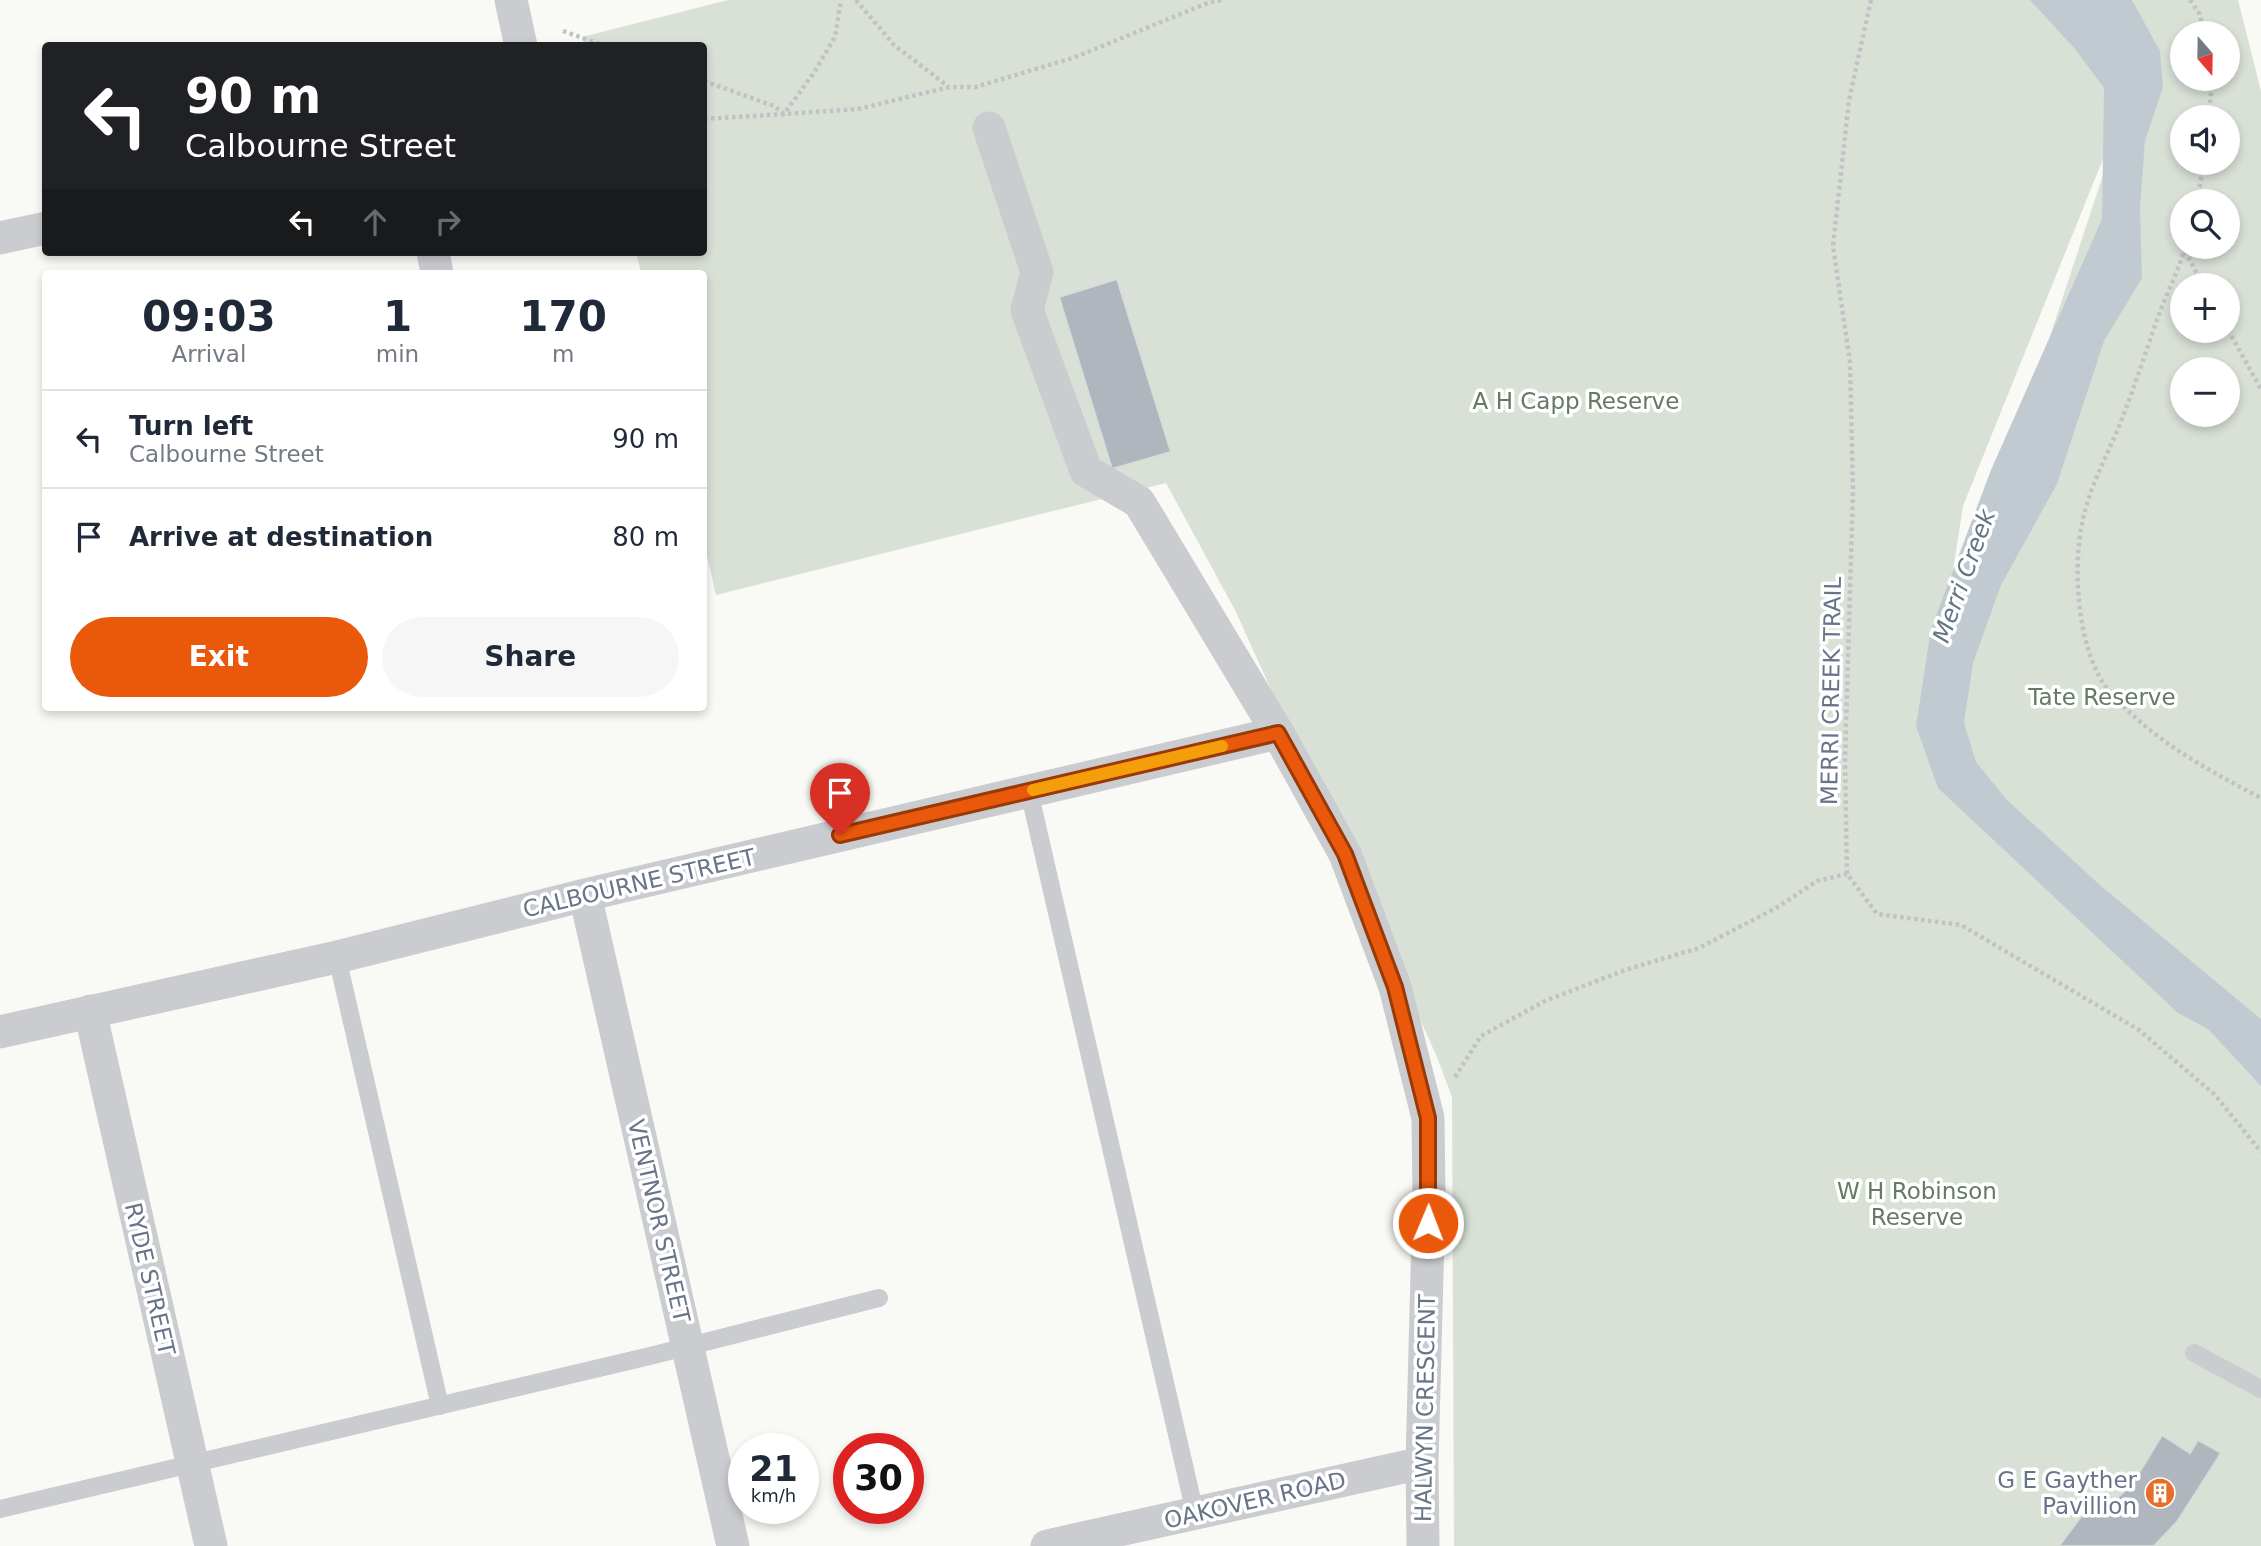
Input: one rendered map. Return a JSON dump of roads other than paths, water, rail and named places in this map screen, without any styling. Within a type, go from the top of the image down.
[{"type":"street","points":[[510,0],[520,42]]},
{"type":"street","name":"HALWYN CRESCENT","points":[[989,128],[1037,272],[1027,310],[1086,471],[1139,502],[1278,733],[1345,854],[1395,987],[1428,1118],[1423,1546]]},
{"type":"street","points":[[0,238],[42,229]]},
{"type":"street","name":"CALBOURNE STREET","points":[[0,1032],[337,957],[585,895],[1278,733]]},
{"type":"street","name":"VENTNOR STREET","points":[[585,895],[733,1546]]},
{"type":"street","name":"RYDE STREET","points":[[90,1011],[211,1546]]},
{"type":"street","name":"OAKOVER ROAD","points":[[1046,1546],[1422,1463]]},
{"type":"lane","points":[[1029,791],[1195,1513]]},
{"type":"lane","points":[[337,957],[439,1406]]},
{"type":"lane","points":[[0,1509],[687,1347],[879,1298]]},
{"type":"lane","points":[[2194,1353],[2261,1389]]},
{"type":"water","name":"Merri Creek","points":[[2030,0],[2132,0],[2160,51],[2163,87],[2145,141],[2140,207],[2142,278],[2104,341],[2057,484],[2001,585],[1973,663],[1964,723],[1976,762],[2007,800],[2100,885],[2261,1019],[2261,1086],[2208,1029],[2178,1013],[1938,788],[1916,726],[1931,629],[1991,470],[2102,219],[2104,88],[2075,49]]},
{"type":"place","name":"G E Gayther Pavillion","points":[[2160,1493]]},
{"type":"park label","name":"A H Capp Reserve","points":[[1576,401]]},
{"type":"park label","name":"Tate Reserve","points":[[2102,697]]},
{"type":"park label","name":"W H Robinson Reserve","points":[[1917,1204]]}]
